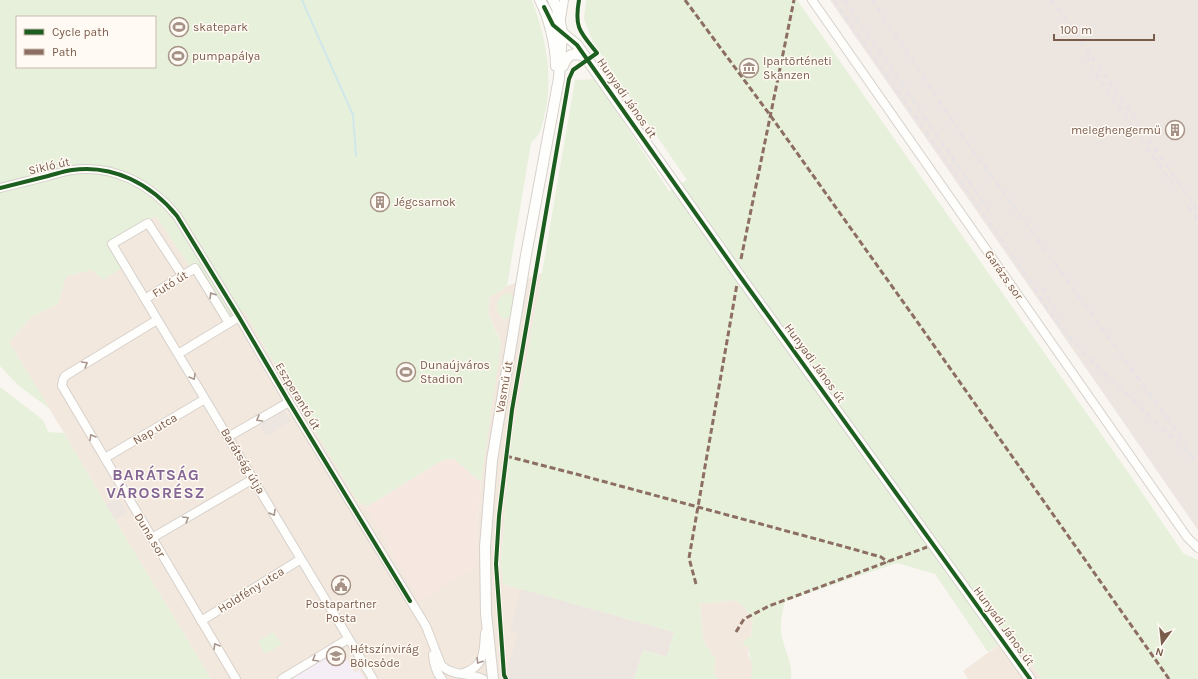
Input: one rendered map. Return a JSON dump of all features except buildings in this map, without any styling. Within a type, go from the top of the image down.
[{"type":"street","points":[[553,0],[557,8],[562,32]]},
{"type":"street","points":[[559,78],[562,32],[561,18],[564,0]]},
{"type":"street","name":"Garázs sor","points":[[812,0],[1187,537],[1198,548]]},
{"type":"street","points":[[542,4],[553,24],[562,32]]},
{"type":"street","points":[[542,4],[556,60],[555,98]]},
{"type":"street","name":"Hunyadi János út","points":[[562,32],[577,45],[586,56],[744,281],[1030,679]]},
{"type":"street","points":[[555,98],[559,78],[564,63],[569,55],[578,54],[586,56]]},
{"type":"street","name":"Vasmű út","points":[[493,679],[486,613],[485,547],[492,460],[525,262],[555,98]]},
{"type":"street","name":"Sikló út","points":[[0,188],[71,170],[89,169],[110,171],[131,179],[148,188],[167,203]]},
{"type":"street","name":"Eszperantó út","points":[[167,203],[177,216],[239,317],[289,402],[426,626],[441,665],[450,672],[483,679]]},
{"type":"street","name":"Barátság útja","points":[[182,275],[148,222],[112,244],[373,679]]},
{"type":"street","name":"Futó út","points":[[145,299],[195,268],[229,323]]},
{"type":"street","points":[[178,354],[239,317]]},
{"type":"street","name":"Duna sor","points":[[158,320],[65,376],[62,386],[236,679]]},
{"type":"street","name":"Nap utca","points":[[105,458],[205,399]]},
{"type":"street","points":[[228,437],[289,402]]},
{"type":"street","points":[[152,538],[253,479]]},
{"type":"street","name":"Holdfény utca","points":[[201,621],[301,559]]},
{"type":"street","points":[[462,674],[476,667],[481,660],[484,652],[486,613]]},
{"type":"street","name":"Eszperantó út","points":[[431,638],[434,666],[442,679]]},
{"type":"street","points":[[282,679],[348,639]]},
{"type":"shaded area","points":[[830,0],[1198,0],[1198,530],[1099,387]]},
{"type":"shaded area","points":[[156,216],[227,322],[244,309],[263,344],[360,505],[364,502],[385,537],[396,561],[476,566],[477,522],[482,474],[500,340],[488,313],[490,297],[507,286],[542,273],[509,455],[501,562],[503,584],[565,601],[643,650],[634,679],[211,679],[9,342],[31,317],[58,304],[66,276],[92,270],[109,242]]},
{"type":"shaded area","points":[[282,407],[291,421],[266,436],[258,422]]},
{"type":"shaded area","points":[[454,459],[481,482],[477,522],[476,566],[420,601],[396,561],[385,537],[366,507],[443,460]]},
{"type":"shaded area","points":[[118,498],[127,513],[115,520],[106,505]]},
{"type":"shaded area","points":[[521,589],[674,632],[667,657],[643,650],[634,679],[509,679],[507,671],[518,633],[510,630]]},
{"type":"shaded area","points":[[735,600],[745,608],[753,620],[748,654],[752,662],[753,672],[750,679],[717,679],[714,672],[715,658],[703,641],[700,602],[711,603]]},
{"type":"shaded area","points":[[1011,636],[1042,679],[968,679],[963,671]]},
{"type":"shaded area","name":"Hétszínvirág Bölcsőde","points":[[340,648],[355,673],[359,670],[365,679],[288,679]]},
{"type":"green space","points":[[0,0],[532,0],[545,43],[548,72],[547,102],[540,132],[531,143],[507,286],[490,297],[488,313],[501,344],[481,482],[454,459],[443,460],[366,507],[364,502],[360,505],[244,310],[227,322],[156,216],[109,242],[124,267],[103,280],[92,270],[66,276],[58,304],[31,317],[9,342],[50,409],[19,386],[0,366]]},
{"type":"green space","points":[[586,0],[797,0],[1183,553],[1198,560],[1198,679],[1042,679],[1011,636],[988,652],[935,574],[897,563],[785,601],[781,619],[781,630],[789,660],[791,679],[750,679],[752,675],[752,667],[749,647],[744,645],[743,641],[751,636],[753,620],[745,608],[735,600],[700,603],[703,641],[715,658],[714,672],[717,679],[634,679],[643,650],[667,657],[674,632],[503,584],[501,562],[509,455],[575,80],[595,79],[669,191],[687,180],[592,40],[584,19]]},
{"type":"green space","points":[[509,293],[513,296],[513,305],[509,317],[506,319],[498,313],[497,302],[501,297]]},
{"type":"green space","points":[[0,387],[43,420],[48,432],[64,433],[211,679],[0,679]]},
{"type":"green space","points":[[273,632],[282,644],[265,654],[258,642]]},
{"type":"waterway","points":[[302,0],[353,115],[356,156]]},
{"type":"railway","points":[[834,0],[1028,278],[1049,311],[1071,339],[1093,362],[1198,462]]},
{"type":"railway","points":[[844,0],[989,211]]},
{"type":"railway","points":[[872,0],[969,145],[1188,447]]},
{"type":"railway","points":[[1051,0],[1073,29],[1198,211]]},
{"type":"railway","points":[[1087,55],[1092,68],[1173,185]]},
{"type":"railway","points":[[1188,206],[1198,221]]},
{"type":"railway","points":[[1042,288],[1059,316]]},
{"type":"marked path","points":[[685,0],[770,115],[1169,679]]},
{"type":"marked path","points":[[741,259],[794,0]]},
{"type":"marked path","points":[[696,584],[689,558],[737,284]]},
{"type":"marked path","points":[[506,456],[842,546],[881,557],[888,562]]},
{"type":"marked path","points":[[736,632],[744,619],[769,606],[927,547]]},
{"type":"cycle path","points":[[506,679],[504,675],[496,564],[499,516],[512,410],[569,79],[573,70],[597,53],[586,40],[578,24],[577,17],[579,0]]},
{"type":"cycle path","points":[[544,7],[553,25],[577,45],[739,275],[1030,679]]},
{"type":"cycle path","points":[[0,188],[69,170],[102,170],[116,173],[130,179],[155,194],[167,205],[177,216],[239,317],[410,601]]},
{"type":"place","name":"skatepark","points":[[179,27]]},
{"type":"place","name":"pumpapálya","points":[[178,56]]},
{"type":"place","name":"Ipartörténeti Skanzen","points":[[749,68]]},
{"type":"place","name":"meleghengermű","points":[[1175,130]]},
{"type":"place","name":"Jégcsarnok","points":[[380,202]]},
{"type":"place","name":"Dunaújváros Stadion","points":[[406,372]]},
{"type":"place","name":"Postapartner Posta","points":[[341,585]]},
{"type":"place","name":"Hétszínvirág Bölcsőde","points":[[336,656]]},
{"type":"district","name":"BARÁTSÁG VÁROSRÉSZ","points":[[156,483]]}]
